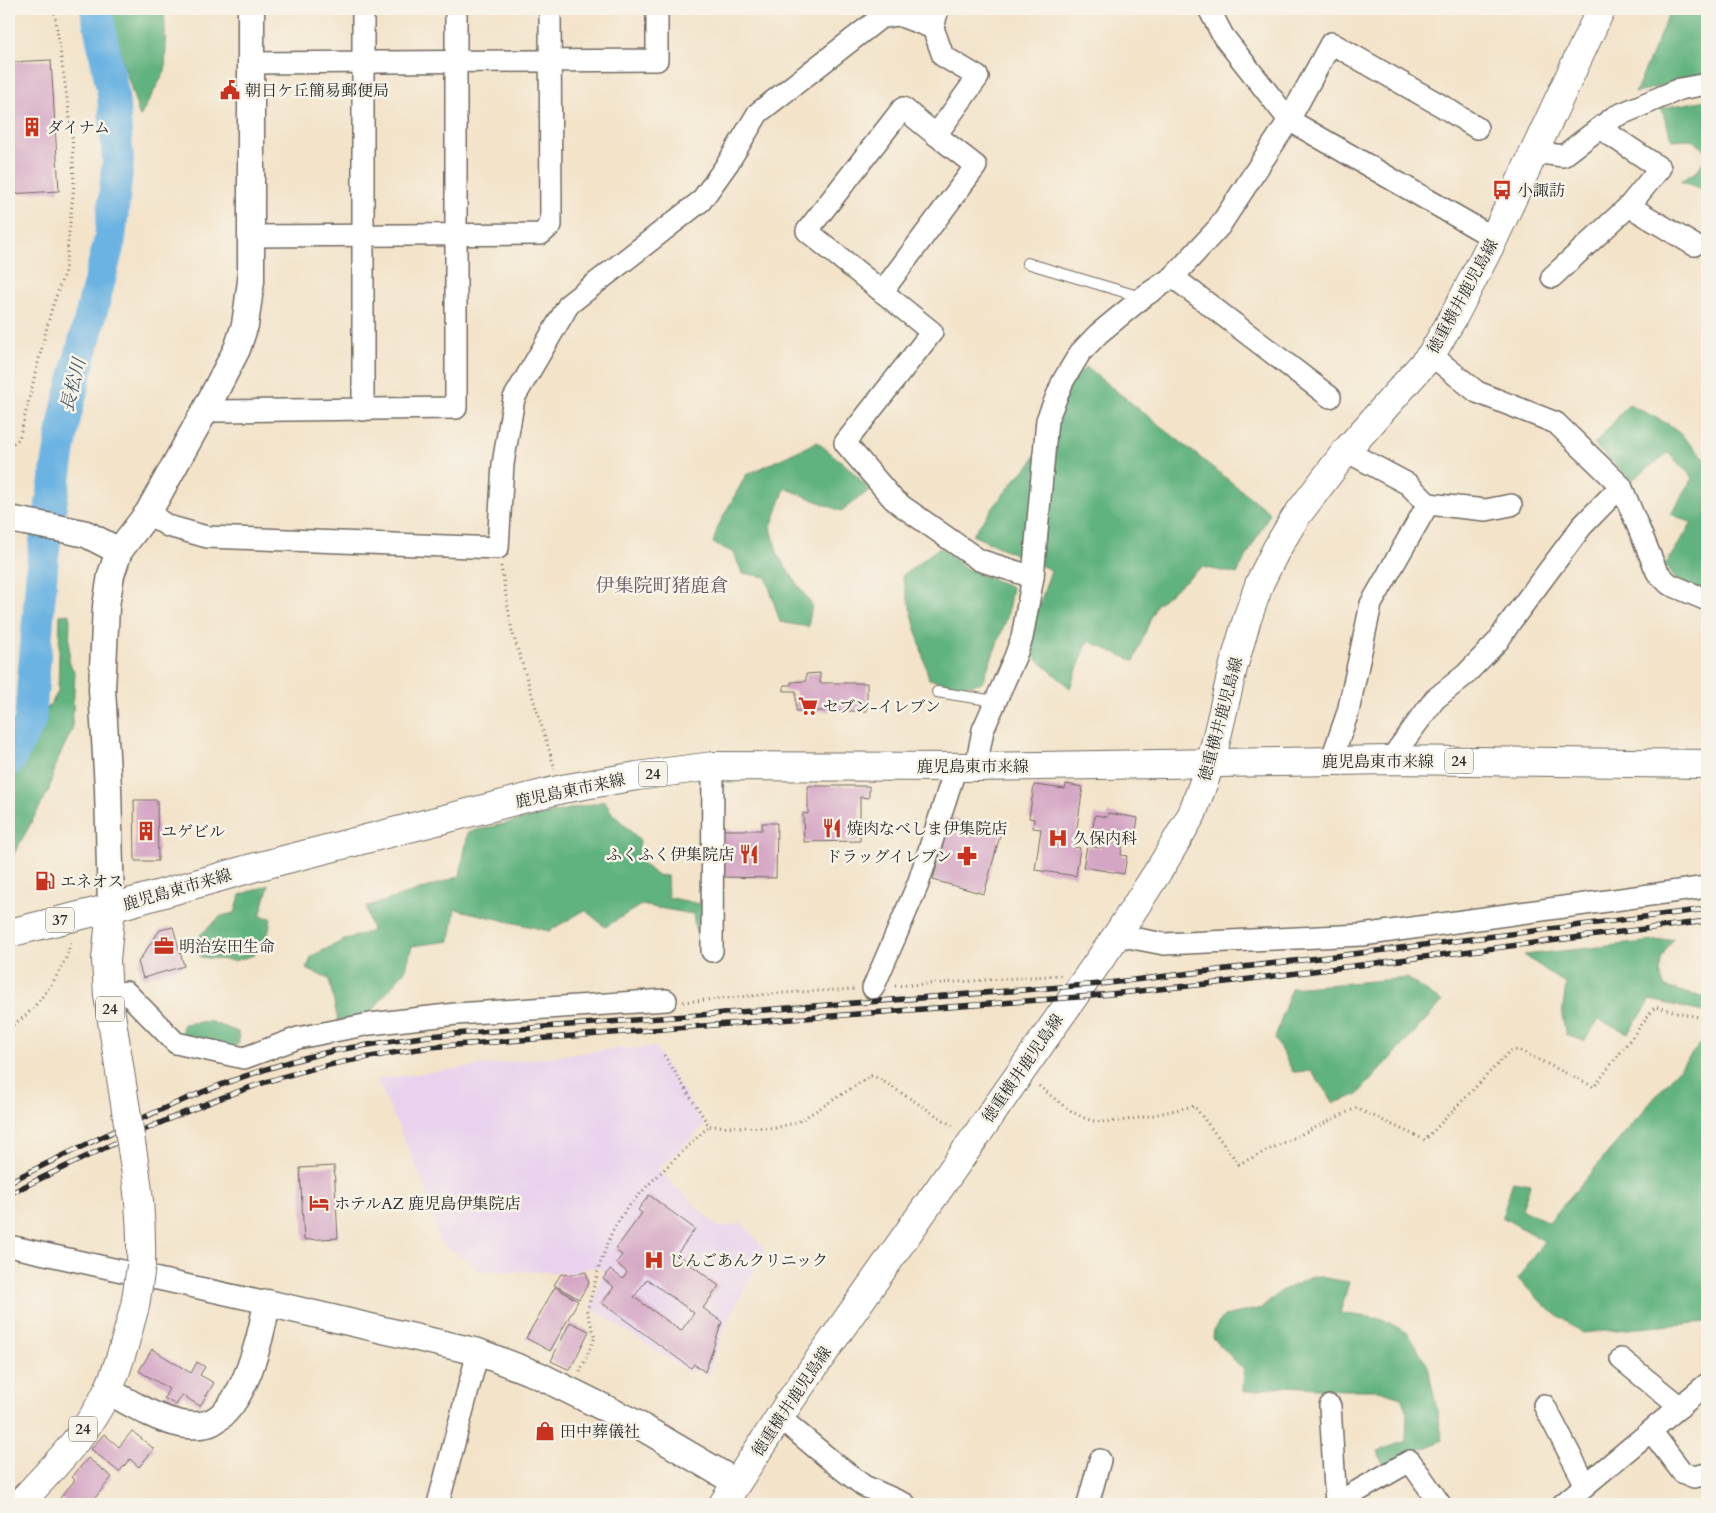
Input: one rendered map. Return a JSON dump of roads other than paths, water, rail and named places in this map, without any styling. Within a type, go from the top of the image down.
[{"type":"main road","name":"徳重横井鹿児島線","points":[[730,1493],[780,1417],[1116,935],[1164,862],[1192,814],[1211,762],[1233,668],[1247,619],[1260,582],[1276,550],[1295,518],[1346,451],[1431,355],[1454,316],[1494,238],[1600,9]]},
{"type":"main road","name":"鹿児島東市来線","points":[[23,1503],[76,1439],[108,1391],[124,1346],[135,1306],[141,1266],[142,1229],[140,1196],[108,995],[106,960],[111,908],[252,868],[562,789],[636,776],[714,766],[966,767],[1390,760],[1707,764]]},
{"type":"main road","name":"37","points":[[9,933],[111,908]]},
{"type":"street","points":[[111,908],[108,788],[102,689],[106,606],[111,575],[119,551],[148,513],[206,409],[237,350],[245,325],[251,281],[252,236],[251,9]]},
{"type":"street","points":[[363,9],[363,410]]},
{"type":"street","points":[[206,409],[217,411],[456,408],[456,9]]},
{"type":"street","points":[[252,236],[541,234],[551,225],[550,9]]},
{"type":"street","points":[[251,63],[657,60],[657,9]]},
{"type":"street","points":[[1209,9],[1223,36],[1289,120],[1494,238]]},
{"type":"street","points":[[148,513],[168,526],[206,536],[498,548],[503,464],[514,398],[569,304],[701,200],[728,163],[758,113],[880,18],[898,15],[936,18],[943,56],[978,77],[936,135]]},
{"type":"street","points":[[873,988],[966,767],[1016,657],[1022,638],[1033,577],[1047,420],[1063,381],[1080,353],[1098,334],[1143,298],[1174,277],[1219,227],[1289,120],[1331,43],[1478,128]]},
{"type":"street","points":[[1534,152],[1563,156],[1614,117],[1672,92],[1707,84]]},
{"type":"street","points":[[882,292],[976,166],[903,108],[807,231],[882,292],[932,332],[845,442],[902,506],[979,560],[1033,577]]},
{"type":"street","points":[[1552,277],[1628,206],[1660,168],[1600,128]]},
{"type":"street","points":[[1628,206],[1694,245]]},
{"type":"street","points":[[1174,277],[1330,397]]},
{"type":"street","points":[[1431,355],[1477,392],[1556,423],[1621,486],[1657,572],[1670,584],[1707,600]]},
{"type":"street","points":[[1346,451],[1408,484],[1428,504],[1486,510],[1511,505]]},
{"type":"street","points":[[1390,760],[1435,699],[1466,675],[1498,641],[1582,526],[1621,486]]},
{"type":"street","points":[[1331,761],[1348,712],[1371,604],[1428,504]]},
{"type":"street","points":[[9,519],[86,534],[119,551]]},
{"type":"street","points":[[712,950],[714,766]]},
{"type":"street","points":[[1116,935],[1164,944],[1362,935],[1707,887]]},
{"type":"street","points":[[108,995],[126,992],[176,1042],[244,1058],[298,1038],[370,1024],[456,1014],[666,1000]]},
{"type":"street","points":[[9,1246],[478,1352],[538,1374],[635,1423],[730,1493]]},
{"type":"street","points":[[108,1391],[153,1415],[181,1424],[195,1426],[211,1423],[225,1412],[239,1394],[258,1347],[268,1303]]},
{"type":"street","points":[[438,1504],[478,1352]]},
{"type":"street","points":[[1621,1359],[1680,1407]]},
{"type":"street","points":[[1563,1504],[1707,1384]]},
{"type":"street","points":[[1544,1405],[1586,1485]]},
{"type":"street","points":[[1330,1406],[1336,1504],[1410,1461],[1440,1504]]},
{"type":"street","points":[[780,1417],[834,1464],[864,1486],[905,1504]]},
{"type":"street","points":[[1651,1431],[1682,1472],[1694,1477],[1707,1474]]},
{"type":"street","points":[[1088,1504],[1100,1460]]},
{"type":"lane","points":[[1027,263],[1143,298]]},
{"type":"lane","points":[[937,692],[995,701]]},
{"type":"waterway","name":"長松川","points":[[9,760],[30,721],[43,555],[65,417],[110,239],[118,161],[113,94],[96,9]]},
{"type":"railway","points":[[9,1182],[127,1125],[208,1090],[291,1061],[356,1047],[428,1036],[1100,984],[1707,909]]},
{"type":"railway","points":[[9,1194],[168,1119],[233,1093],[307,1070],[430,1047],[1091,996],[1226,982],[1707,921]]},
{"type":"place","name":"朝日ケ丘簡易郵便局","points":[[230,90]]},
{"type":"place","name":"ダイナム","points":[[32,127]]},
{"type":"place","name":"小諏訪","points":[[1502,190]]},
{"type":"place","name":"セブン-イレブン","points":[[808,706]]},
{"type":"place","name":"焼肉なべしま伊集院店","points":[[832,828]]},
{"type":"place","name":"ユゲビル","points":[[146,831]]},
{"type":"place","name":"久保内科","points":[[1058,838]]},
{"type":"place","name":"ふくふく伊集院店","points":[[749,854]]},
{"type":"place","name":"ドラッグイレブン","points":[[967,856]]},
{"type":"place","name":"エネオス","points":[[45,881]]},
{"type":"place","name":"明治安田生命","points":[[164,946]]},
{"type":"place","name":"ホテルAZ 鹿児島伊集院店","points":[[319,1203]]},
{"type":"place","name":"じんごあんクリニック","points":[[654,1260]]},
{"type":"place","name":"田中葬儀社","points":[[545,1431]]},
{"type":"district","name":"伊集院町猪鹿倉","points":[[662,585]]}]
